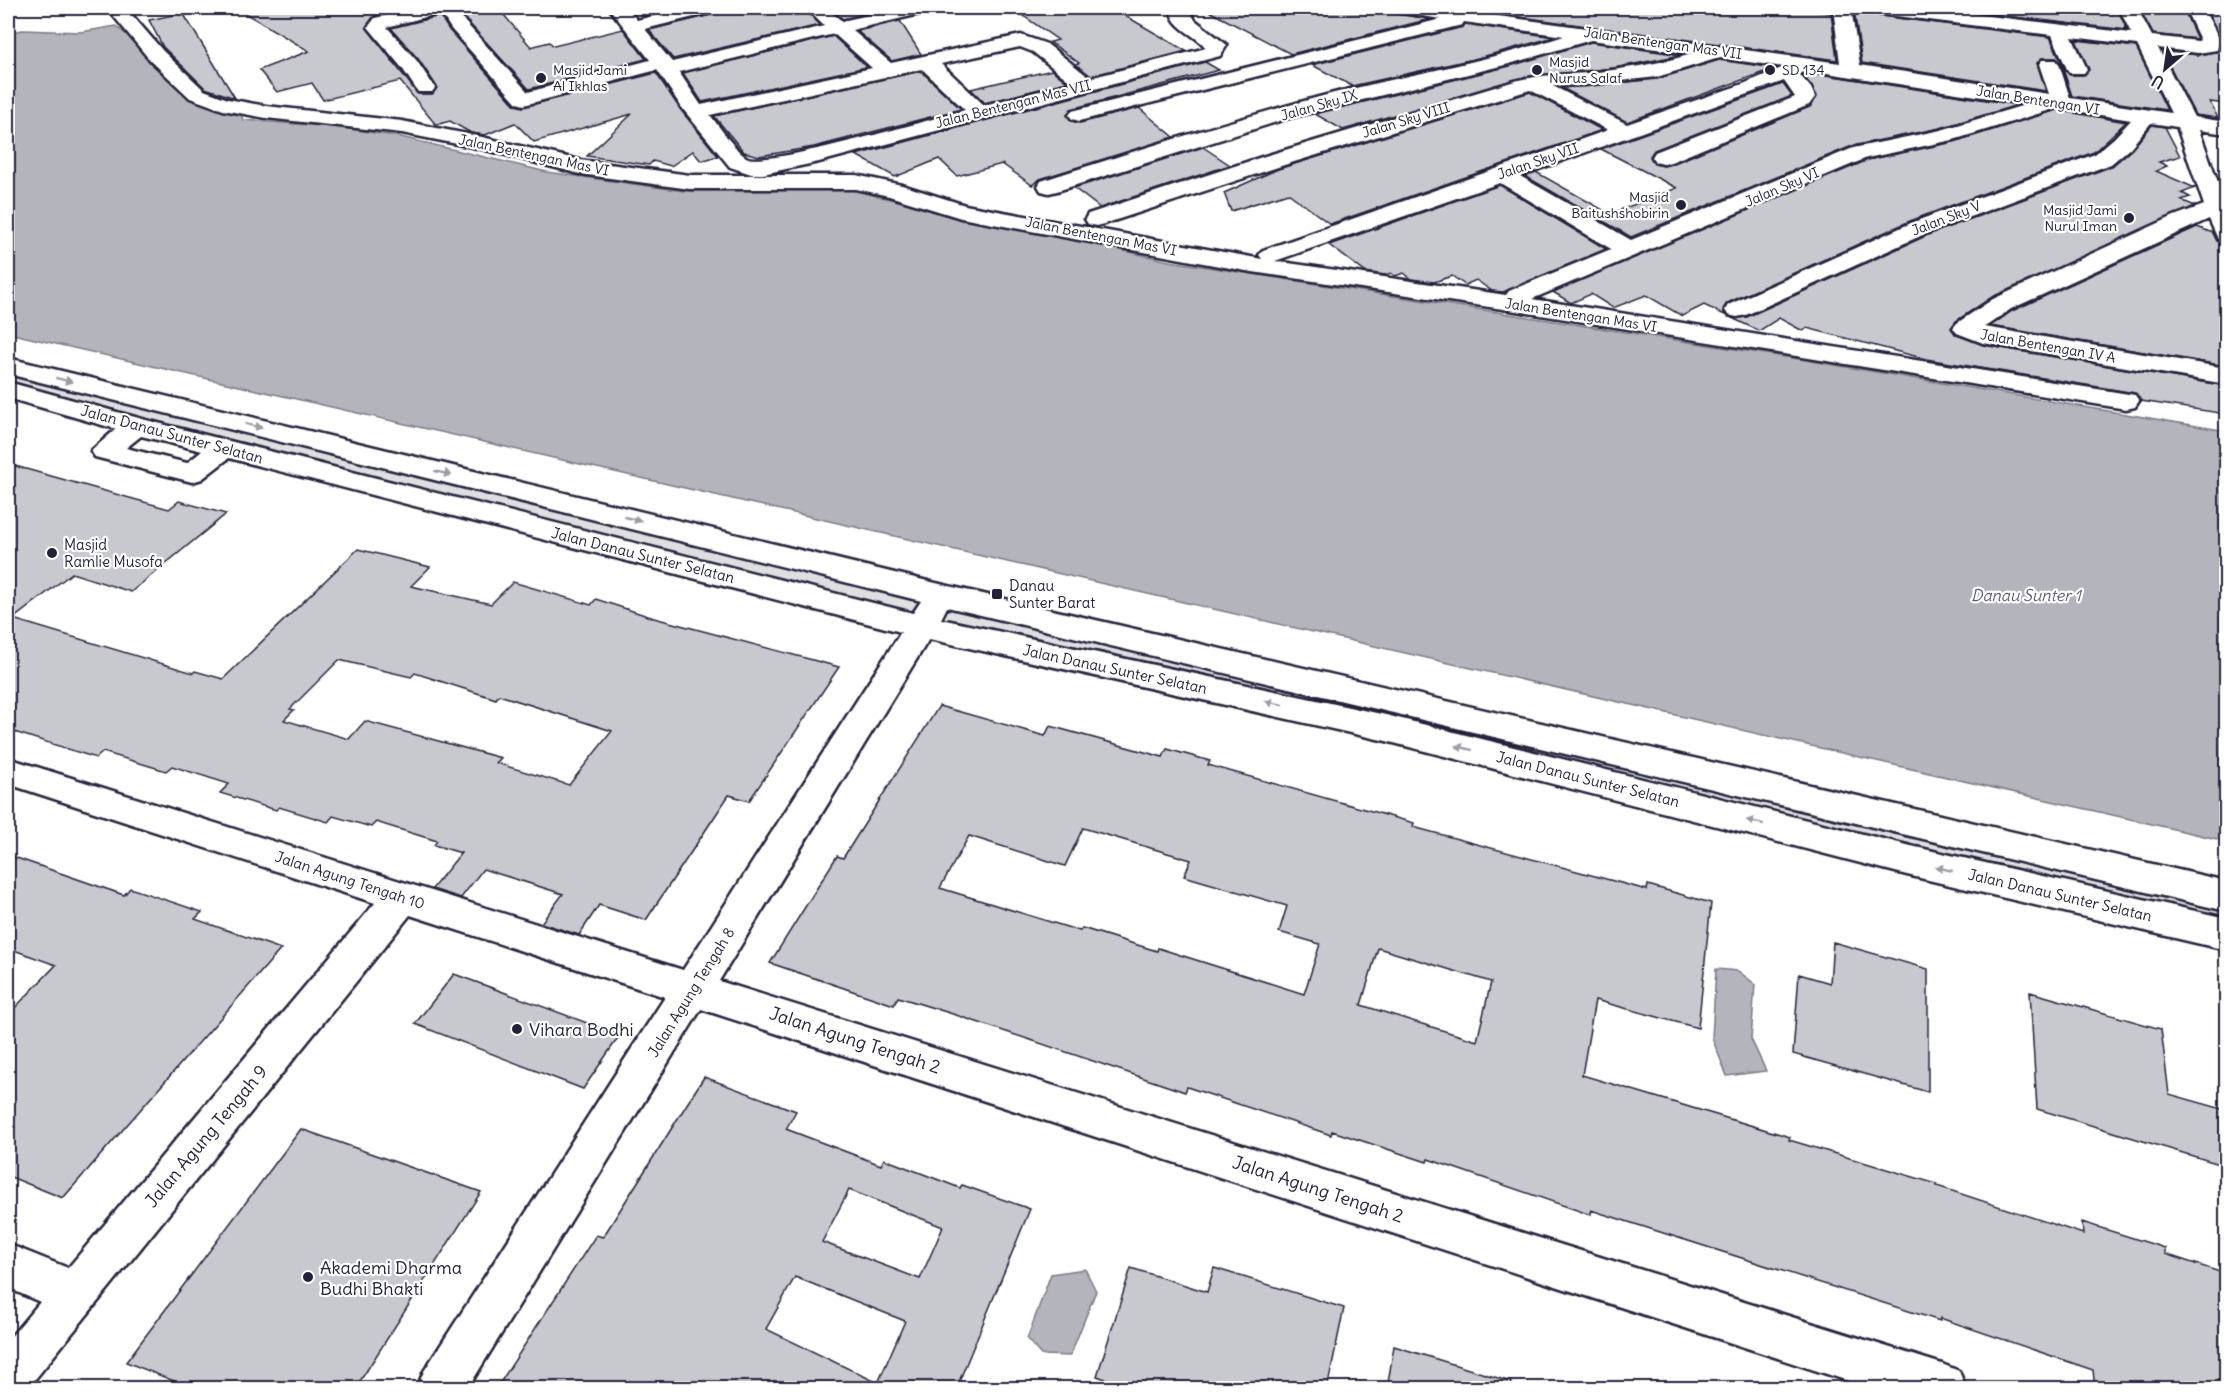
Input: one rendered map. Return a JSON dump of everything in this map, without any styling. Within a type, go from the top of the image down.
[{"type":"street","name":"Jalan Bentengan Mas VI","points":[[116,8],[156,55],[197,94],[223,104],[266,112],[402,127],[482,143],[580,167],[690,182],[856,182],[894,190],[961,211],[1246,264],[1516,304],[2126,401]]},
{"type":"street","points":[[425,88],[410,65],[377,27],[439,8]]},
{"type":"street","points":[[447,8],[464,32],[524,99],[921,8]]},
{"type":"street","points":[[618,8],[634,26],[697,112],[1021,41],[1040,48],[1087,85]]},
{"type":"street","points":[[634,26],[706,8]]},
{"type":"street","points":[[815,8],[886,69]]},
{"type":"street","name":"Jalan Bentengan Mas VII","points":[[697,112],[738,162],[751,167],[811,157],[1213,52],[1217,45],[1184,20],[1179,13],[1179,8]]},
{"type":"street","name":"Jalan Bentengan Mas VII","points":[[1404,8],[1722,51],[1795,68],[1851,70]]},
{"type":"street","points":[[1842,8],[1851,70]]},
{"type":"street","points":[[1880,8],[2210,46],[2210,40],[2194,8]]},
{"type":"street","points":[[2128,8],[2186,122],[2226,234]]},
{"type":"street","points":[[1453,25],[1477,17]]},
{"type":"street","points":[[1079,115],[1477,17]]},
{"type":"street","points":[[2060,30],[2077,69]]},
{"type":"street","name":"Jalan Sky IX","points":[[1049,186],[1170,147],[1360,93],[1521,55],[1564,43],[1590,32]]},
{"type":"street","name":"Jalan Sky VIII","points":[[1096,219],[1522,85],[1556,79],[1585,79],[1657,71],[1722,51]]},
{"type":"street","points":[[927,62],[980,112]]},
{"type":"street","points":[[2049,64],[2057,103]]},
{"type":"street","points":[[1663,157],[1802,100],[1805,97],[1804,92],[1795,68]]},
{"type":"street","name":"Jalan Sky VII","points":[[1271,255],[1795,68]]},
{"type":"street","name":"Jalan Bentengan VI","points":[[1851,70],[2226,128]]},
{"type":"street","points":[[1534,84],[1625,130]]},
{"type":"street","name":"Jalan Sky VI","points":[[1518,296],[1861,153],[1945,135],[2057,103]]},
{"type":"street","name":"Jalan Sky V","points":[[1737,310],[1919,228],[2103,159],[2122,143],[2145,116]]},
{"type":"street","points":[[1170,147],[1214,181]]},
{"type":"street","points":[[1500,174],[1546,198],[1630,250]]},
{"type":"street","name":"Jalan Bentengan IV A","points":[[2216,208],[2182,221],[2002,304],[1966,328],[1974,333],[1994,337],[2226,376]]},
{"type":"street","name":"Jalan Danau Sunter Selatan","points":[[8,366],[940,595],[2226,896]]},
{"type":"street","name":"Jalan Danau Sunter Selatan","points":[[8,390],[136,426],[921,626],[1386,728],[1907,860],[2226,933]]},
{"type":"street","name":"Jalan Agung Tengah 8","points":[[441,1389],[940,595]]},
{"type":"street","name":"Jalan Agung Tengah 10","points":[[8,771],[693,988]]},
{"type":"street","name":"Jalan Agung Tengah 9","points":[[8,1376],[403,896]]},
{"type":"street","name":"Jalan Agung Tengah 2","points":[[693,988],[1942,1389]]},
{"type":"street","points":[[8,1266],[75,1294]]},
{"type":"shaded area","points":[[8,366],[940,595],[2226,896],[2226,934],[921,626],[8,390]]},
{"type":"water","name":"Danau Sunter 1","points":[[116,26],[205,100],[240,111],[243,120],[337,127],[401,137],[547,172],[684,191],[851,190],[903,202],[963,220],[1041,232],[1169,261],[1805,360],[2226,431],[2226,841],[8,333],[8,33],[22,30],[81,32]]},
{"type":"water","points":[[1716,969],[1738,971],[1755,984],[1751,1039],[1766,1071],[1727,1076],[1712,1038]]},
{"type":"water","points":[[1085,1269],[1096,1291],[1070,1356],[1041,1355],[1027,1339],[1051,1274]]},
{"type":"building","points":[[236,8],[410,8],[374,16],[366,27],[418,94],[432,94],[437,87],[419,60],[391,28],[440,16],[449,30],[515,105],[523,107],[656,73],[680,109],[718,156],[701,161],[693,151],[671,166],[653,161],[649,165],[587,156],[632,114],[534,142],[515,123],[485,135],[471,133],[450,121],[436,125],[400,81],[323,100],[312,83],[277,92],[259,70],[309,51]]},
{"type":"building","points":[[458,8],[498,8],[531,47],[549,42],[554,46],[623,29],[646,59],[529,89],[467,21]]},
{"type":"building","points":[[632,8],[678,8],[642,16]]},
{"type":"building","points":[[725,8],[804,8],[820,25],[673,59],[649,30],[715,14],[718,10]]},
{"type":"building","points":[[829,8],[881,8],[884,9],[843,19]]},
{"type":"building","points":[[1012,8],[1061,8],[1067,12],[1081,8],[1112,8],[1186,51],[1091,76],[1076,64],[1079,63],[1050,42],[1058,40]]},
{"type":"building","points":[[1203,8],[1393,8],[1397,14],[1430,19],[1291,54]]},
{"type":"building","points":[[1454,8],[1780,8],[1831,13],[1837,60]]},
{"type":"building","points":[[1937,8],[2117,8],[2127,30]]},
{"type":"building","points":[[2139,8],[2183,8],[2197,39],[2153,34]]},
{"type":"building","points":[[2205,8],[2226,8],[2226,104],[2210,102],[2218,118],[2195,115],[2162,51],[2198,55],[2219,51],[2222,39]]},
{"type":"building","points":[[1854,10],[1880,16],[2050,37],[2065,70],[2070,75],[2084,75],[2089,70],[2076,40],[2136,47],[2167,110],[2072,96],[2061,63],[2056,58],[2042,58],[2037,63],[2046,91],[1862,63]]},
{"type":"building","points":[[183,13],[235,98],[205,88],[163,47],[149,20]]},
{"type":"building","points":[[900,21],[921,54],[892,61],[857,31]]},
{"type":"building","points":[[1465,24],[1554,37],[1478,58],[1352,86],[1312,65],[1463,27]]},
{"type":"building","points":[[833,36],[867,67],[702,102],[683,73]]},
{"type":"building","points":[[1591,42],[1681,55],[1614,68],[1524,77],[1343,130],[1315,114],[1510,66]]},
{"type":"building","points":[[1719,60],[1775,68],[1627,122],[1562,88],[1657,79]]},
{"type":"building","points":[[1205,62],[1219,70],[1071,109],[1067,115],[1071,121],[1080,123],[1139,108],[1174,137],[1040,179],[1032,185],[1002,164],[957,176],[939,159],[895,177],[856,155]]},
{"type":"building","points":[[1052,70],[1067,82],[985,103],[971,89]]},
{"type":"building","points":[[921,71],[961,109],[814,147],[759,156],[744,152],[714,116]]},
{"type":"building","points":[[1807,72],[2018,105],[1940,128],[1852,146],[1631,237],[1525,176],[1536,172],[1610,214],[1677,188],[1601,149],[1783,84],[1792,96],[1654,150],[1650,156],[1654,164],[1664,166],[1672,164],[1810,107],[1817,96],[1803,75]]},
{"type":"building","points":[[1530,92],[1602,130],[1330,224],[1288,193],[1231,211],[1224,193],[1278,169]]},
{"type":"building","points":[[2057,110],[2126,122],[2094,152],[1910,221],[1727,303],[1723,309],[1725,315],[1704,305],[1682,316],[1646,295],[1613,308],[1591,294],[1571,303],[1553,292],[1868,160],[1954,142]]},
{"type":"building","points":[[2152,125],[2165,127],[2180,156],[2159,162],[2167,166],[2156,171],[2195,188],[2182,193],[2190,197],[2181,200],[2195,206],[1992,297],[1956,321],[1951,328],[1956,335],[1983,345],[2226,386],[2226,414],[2141,401],[2135,393],[1926,359],[1807,328],[1803,331],[1779,318],[1759,331],[1732,318],[1747,317],[1928,235],[2112,166],[2132,149]]},
{"type":"building","points":[[1203,147],[1230,165],[1100,208],[1074,188]]},
{"type":"building","points":[[1500,185],[1606,249],[1503,292],[1492,291],[1476,280],[1465,285],[1452,276],[1434,282],[1411,279],[1404,273],[1395,276],[1391,273],[1385,275],[1365,272],[1329,245]]},
{"type":"building","points":[[2197,227],[2213,233],[2217,241],[2226,243],[2226,366],[1991,326],[2012,311]]},
{"type":"building","points":[[8,464],[169,509],[179,501],[226,514],[131,592],[72,573],[13,619],[193,673],[195,671],[223,679],[358,549],[430,567],[411,586],[491,604],[513,582],[591,605],[596,599],[654,618],[839,667],[749,801],[729,795],[646,920],[599,905],[579,935],[541,923],[563,894],[483,869],[461,898],[432,889],[461,853],[434,845],[437,841],[376,822],[371,827],[333,816],[328,822],[279,807],[276,810],[220,793],[229,784],[172,766],[166,771],[103,752],[96,758],[8,730]],"holes":[[[339,660],[411,677],[415,673],[496,699],[499,695],[612,731],[569,785],[496,763],[501,758],[365,721],[349,739],[284,720],[294,710],[290,709]]]},
{"type":"building","points":[[939,706],[1045,736],[1050,726],[1163,757],[1167,749],[1210,761],[1208,765],[1414,823],[1413,827],[1647,890],[1648,885],[1711,903],[1698,1028],[1595,1000],[1582,1075],[1790,1137],[1789,1140],[1937,1184],[1937,1186],[2083,1234],[2082,1222],[2165,1248],[2165,1254],[2226,1274],[2226,1389],[2095,1389],[2093,1370],[1940,1318],[1940,1321],[1591,1210],[1591,1215],[1428,1159],[1427,1162],[1332,1131],[1331,1135],[1187,1087],[1185,1092],[898,997],[894,1005],[770,963],[837,856],[843,858]],"holes":[[[1083,828],[1191,860],[1184,876],[1287,906],[1279,932],[1320,944],[1304,994],[1158,948],[1157,951],[1082,928],[1080,931],[940,888],[969,836],[1065,866]],[[1378,948],[1491,982],[1477,1041],[1361,1005]]]},
{"type":"building","points":[[8,855],[124,895],[130,888],[202,912],[195,919],[281,949],[63,1198],[8,1176],[8,1015],[56,965],[8,948]]},
{"type":"building","points":[[1833,942],[1928,969],[1928,1092],[1793,1054],[1799,974],[1830,983]]},
{"type":"building","name":"Vihara Bodhi","points":[[454,974],[620,1035],[583,1089],[415,1024]]},
{"type":"building","points":[[2030,992],[2161,1029],[2169,1094],[2226,1110],[2226,1166],[2037,1109]]},
{"type":"building","points":[[704,1077],[796,1111],[786,1129],[881,1165],[884,1159],[960,1188],[962,1185],[1030,1209],[956,1389],[496,1389],[596,1235],[603,1237]],"holes":[[[849,1190],[943,1227],[920,1279],[822,1242]],[[795,1277],[905,1321],[878,1383],[766,1329]]]},
{"type":"building","name":"Akademi Dharma Budhi Bhakti","points":[[301,1129],[481,1192],[355,1389],[194,1389],[126,1362]]},
{"type":"building","points":[[1131,1268],[1207,1292],[1214,1268],[1344,1308],[1327,1389],[1134,1389],[1097,1376]]},
{"type":"building","points":[[1394,1346],[1511,1382],[1510,1389],[1387,1389]]},
{"type":"place","name":"Masjid Nurus Salaf","points":[[1537,70]]},
{"type":"place","name":"SD 134","points":[[1770,70]]},
{"type":"place","name":"Masjid Jami Al Ikhlas","points":[[541,78]]},
{"type":"place","name":"Masjid Baitushshobirin","points":[[1681,205]]},
{"type":"place","name":"Masjid Jami Nurul Iman","points":[[2129,218]]},
{"type":"place","name":"Masjid Ramlie Musofa","points":[[52,553]]},
{"type":"place","name":"Danau Sunter Barat","points":[[997,594]]},
{"type":"place","name":"Vihara Bodhi","points":[[517,1029]]},
{"type":"place","name":"Akademi Dharma Budhi Bhakti","points":[[308,1277]]}]
